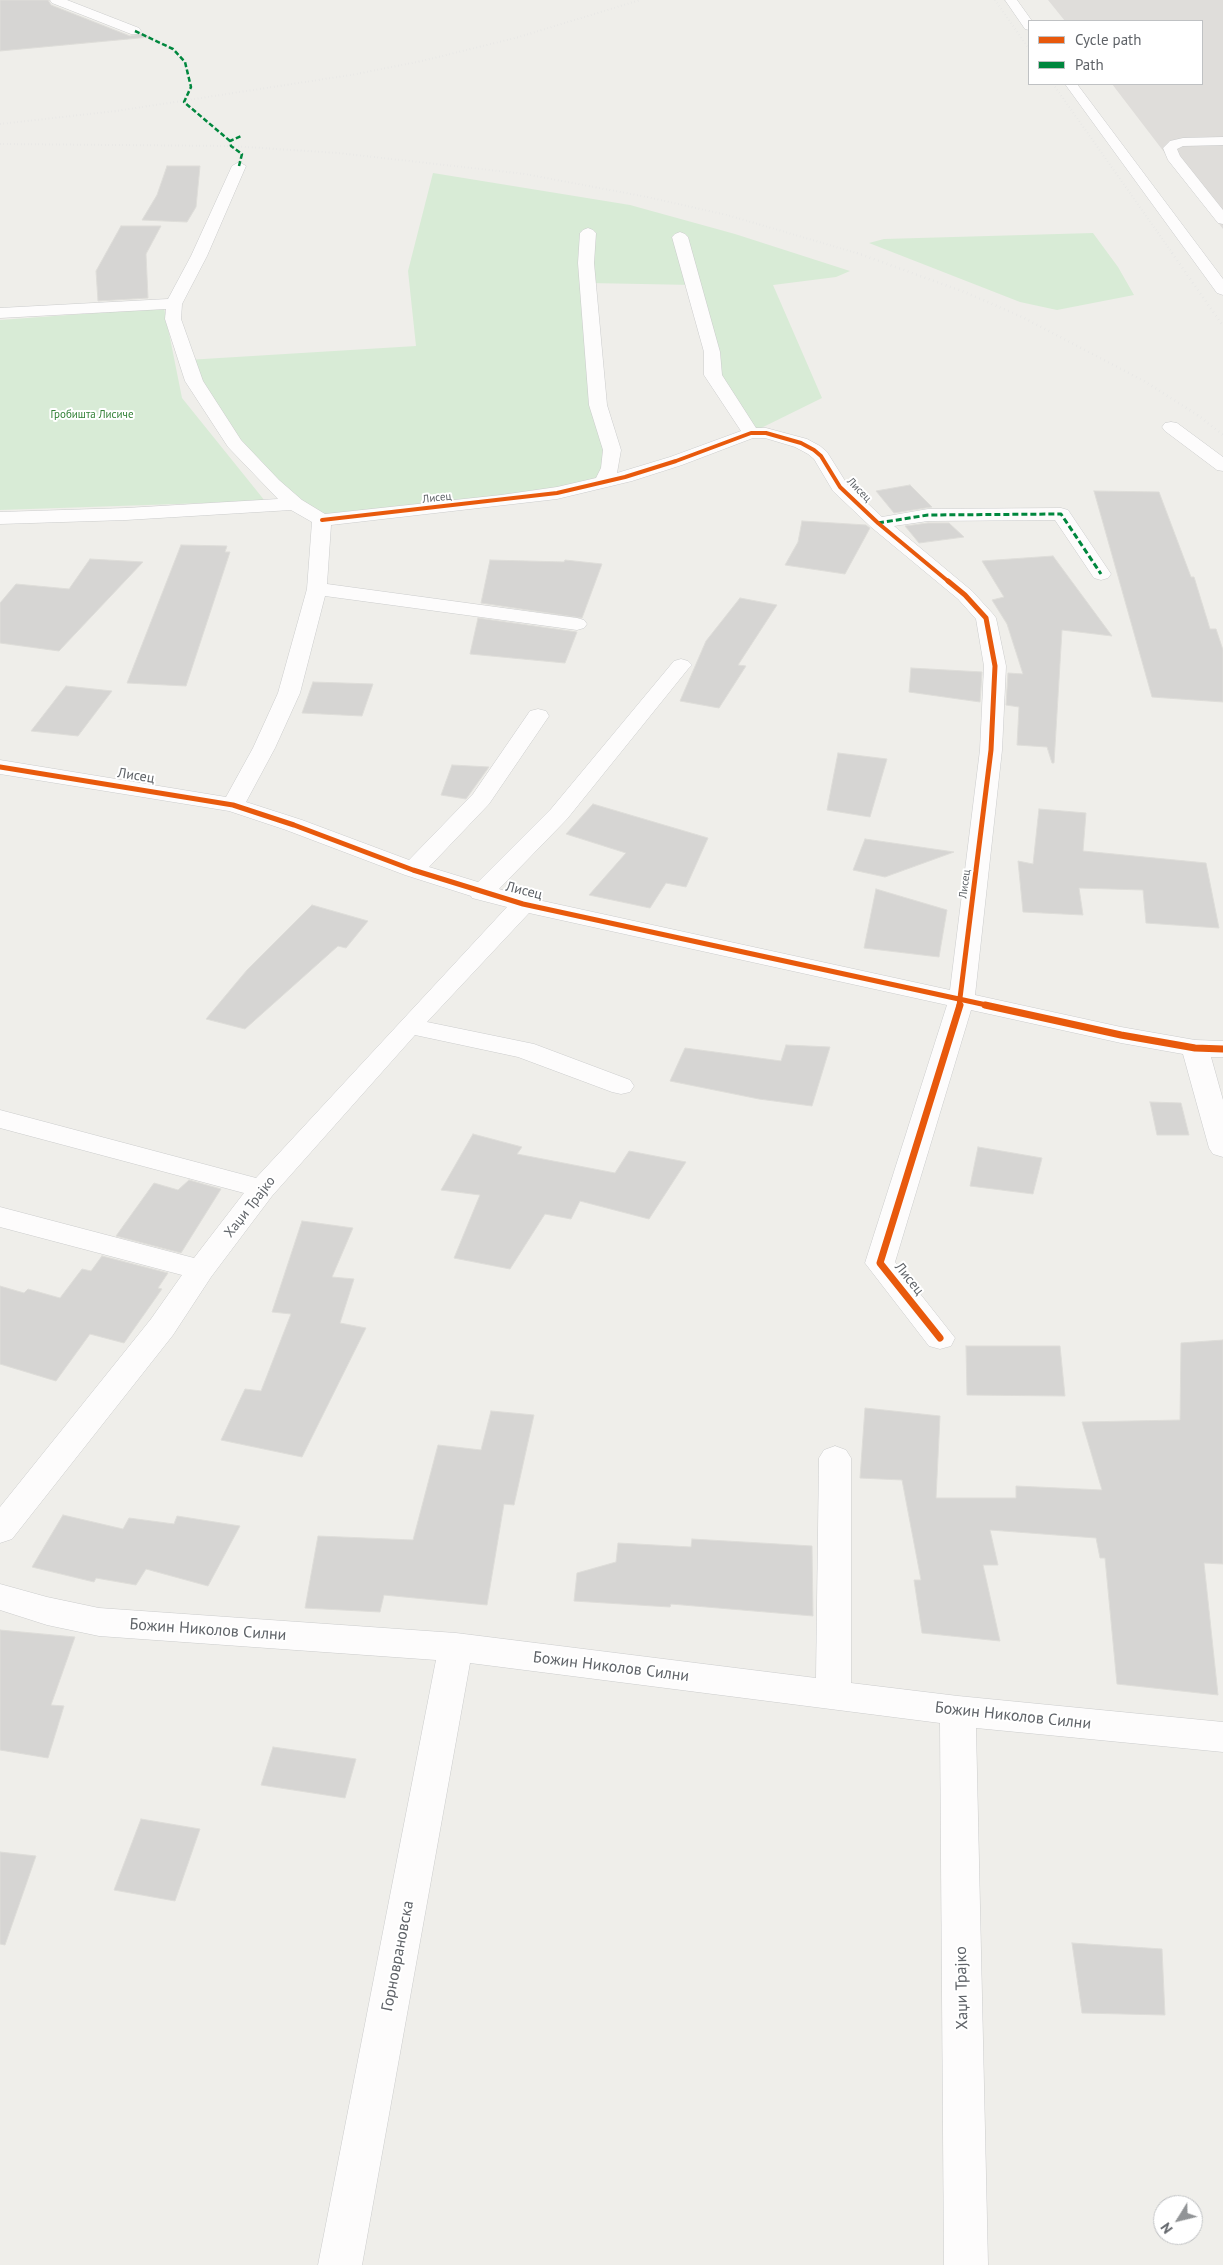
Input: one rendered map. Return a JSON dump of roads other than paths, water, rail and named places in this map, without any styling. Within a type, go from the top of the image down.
[{"type":"street","points":[[56,0],[135,32]]},
{"type":"street","points":[[1011,0],[1028,25]]},
{"type":"street","points":[[1072,85],[1223,290]]},
{"type":"street","points":[[1223,141],[1183,142],[1175,144],[1170,148],[1173,156],[1223,220]]},
{"type":"street","points":[[233,805],[264,748],[289,693],[317,589],[322,520],[295,504],[272,484],[234,443],[203,398],[194,381],[173,319],[174,304],[199,256],[239,166]]},
{"type":"street","points":[[588,233],[586,263],[598,405],[612,450],[610,468],[604,482]]},
{"type":"street","points":[[680,237],[712,352],[713,376],[751,433]]},
{"type":"street","points":[[0,313],[174,304]]},
{"type":"street","points":[[1171,427],[1223,466]]},
{"type":"street","name":"Лисец","points":[[322,520],[558,493],[676,461],[751,433],[766,433],[787,438],[814,450],[821,456],[840,487],[878,523],[965,595],[986,618],[995,666],[991,750],[961,1001],[880,1263],[940,1338]]},
{"type":"street","points":[[0,518],[126,514],[295,504]]},
{"type":"street","points":[[878,523],[928,515],[1061,514],[1101,574]]},
{"type":"street","points":[[317,589],[576,624]]},
{"type":"street","points":[[481,893],[559,814],[681,664]]},
{"type":"street","points":[[413,870],[481,799],[538,716]]},
{"type":"street","name":"Лисец","points":[[0,767],[233,805],[294,824],[413,870],[481,893],[523,904],[1121,1035],[1195,1048],[1223,1049]]},
{"type":"street","name":"Хаџи Трајко","points":[[0,1530],[162,1327],[201,1270],[262,1189],[409,1026],[523,904]]},
{"type":"street","points":[[409,1026],[525,1050],[621,1086]]},
{"type":"street","points":[[1195,1048],[1223,1148]]},
{"type":"street","points":[[0,1119],[262,1189]]},
{"type":"street","points":[[0,1217],[201,1270]]},
{"type":"street","points":[[833,1694],[834,1458]]},
{"type":"street","name":"Божин Николов Силни","points":[[0,1597],[47,1611],[99,1622],[456,1647],[958,1711],[1223,1737]]},
{"type":"street","name":"Горноврановска","points":[[340,2265],[456,1647]]},
{"type":"street","name":"Хаџи Трајко","points":[[958,1711],[966,2265]]},
{"type":"railway","points":[[0,124],[116,111],[351,75],[422,61],[519,37],[640,0]]},
{"type":"railway","points":[[995,0],[1028,48]]},
{"type":"railway","points":[[1054,85],[1173,254]]},
{"type":"railway","points":[[0,144],[231,146],[338,153],[525,174],[647,197],[727,215],[859,254]]},
{"type":"railway","points":[[1172,253],[1223,326]]},
{"type":"railway","points":[[859,254],[967,293],[1022,317],[1144,381],[1199,416],[1223,435]]},
{"type":"park label","name":"Гробишта Лисиче","points":[[92,415]]}]
